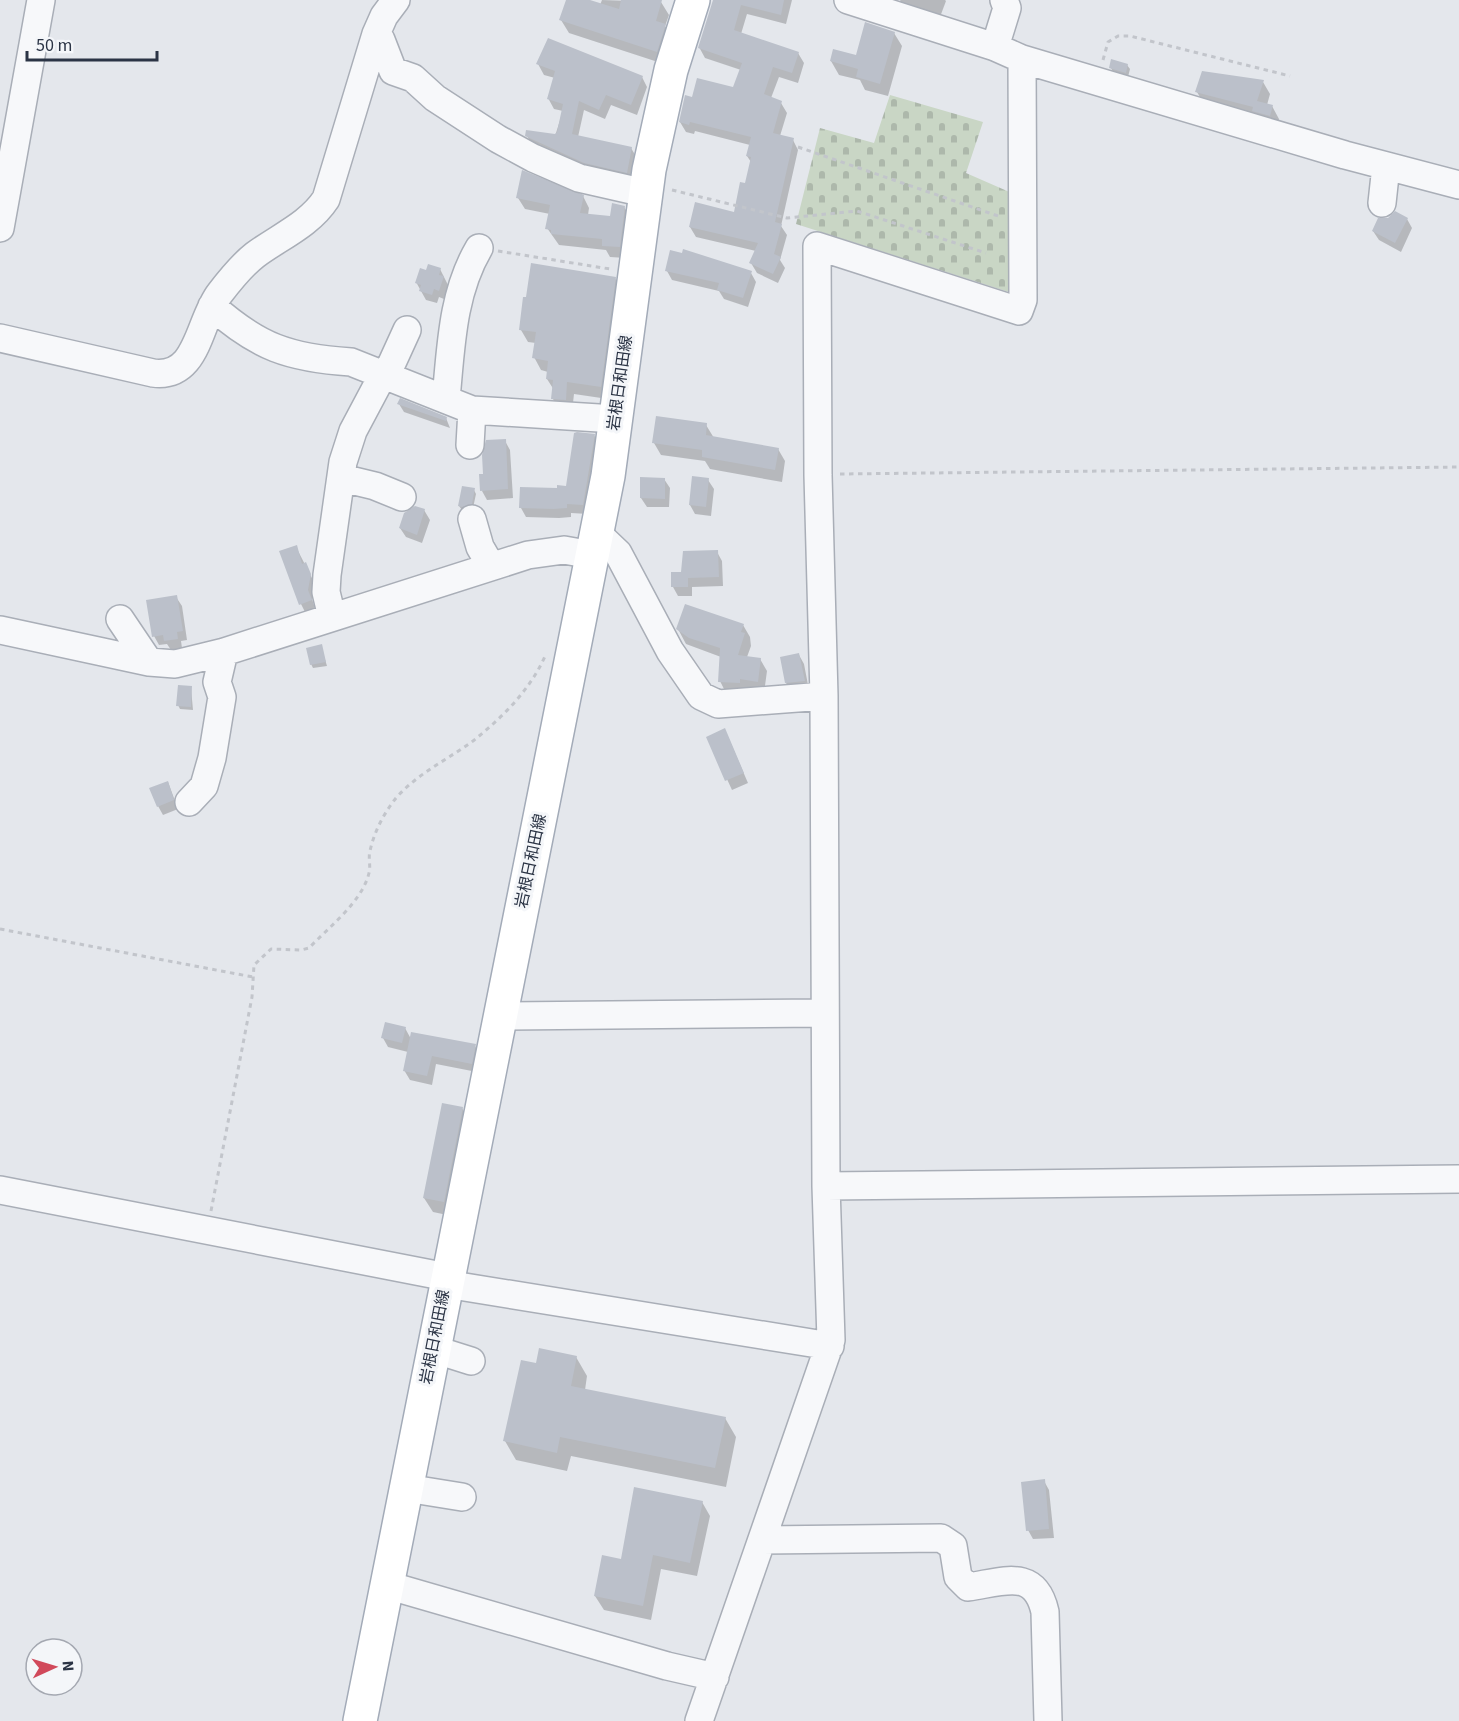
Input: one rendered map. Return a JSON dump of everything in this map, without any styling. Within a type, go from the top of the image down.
[{"type":"main road","name":"岩根日和田線","points":[[360,1721],[594,544],[615,419],[646,188],[671,70],[693,0]]},
{"type":"street","points":[[0,228],[41,0]]},
{"type":"street","points":[[0,338],[167,375],[186,363],[212,306],[222,291],[252,257],[312,218],[326,199],[376,34],[384,16],[396,0]]},
{"type":"street","points":[[848,0],[1022,59],[1386,166],[1459,185]]},
{"type":"street","points":[[995,48],[1007,8],[1004,0]]},
{"type":"street","points":[[376,34],[381,40],[393,70],[413,78],[435,98],[498,139],[579,178],[646,188]]},
{"type":"street","points":[[699,1721],[830,1347],[826,1186],[824,696],[818,475],[817,246],[1020,311],[1023,300],[1022,59]]},
{"type":"street","points":[[1382,203],[1386,166]]},
{"type":"street","points":[[446,399],[454,316],[469,264],[479,248]]},
{"type":"street","points":[[212,306],[240,331],[272,349],[331,361],[351,362],[472,410],[615,419]]},
{"type":"street","points":[[332,616],[326,592],[327,566],[344,462],[353,431],[379,382],[386,376],[406,330]]},
{"type":"street","points":[[470,444],[472,410]]},
{"type":"street","points":[[342,478],[375,486],[402,497]]},
{"type":"street","points":[[472,519],[480,547],[491,566]]},
{"type":"street","points":[[0,630],[149,662],[176,664],[224,652],[528,555],[594,544],[618,553],[670,651],[701,696],[718,704],[824,696]]},
{"type":"street","points":[[120,619],[149,662]]},
{"type":"street","points":[[189,802],[204,786],[212,758],[222,697],[217,682],[224,652]]},
{"type":"street","points":[[499,1016],[824,1012]]},
{"type":"street","points":[[826,1186],[1459,1179]]},
{"type":"street","points":[[0,1190],[207,1230],[446,1281],[830,1347]]},
{"type":"street","points":[[433,1349],[471,1361]]},
{"type":"street","points":[[406,1488],[462,1497]]},
{"type":"street","points":[[763,1540],[941,1538],[953,1546],[958,1577],[968,1587],[1016,1580],[1028,1582],[1042,1596],[1045,1612],[1048,1721]]},
{"type":"street","points":[[387,1585],[667,1666],[715,1677]]},
{"type":"path","points":[[1098,82],[1108,42],[1118,36],[1130,36],[1290,76]]},
{"type":"path","points":[[798,147],[1022,224]]},
{"type":"path","points":[[646,188],[787,218],[857,211],[986,252]]},
{"type":"path","points":[[479,248],[636,273]]},
{"type":"path","points":[[818,475],[1459,467]]},
{"type":"path","points":[[207,1230],[252,997],[254,965],[272,949],[309,948],[360,892],[369,873],[369,853],[377,828],[395,799],[414,780],[473,741],[511,707],[538,672],[546,653]]},
{"type":"path","points":[[0,928],[253,977]]},
{"type":"green space","points":[[890,95],[983,122],[966,173],[1014,194],[1015,294],[796,224],[820,128],[874,143]]},
{"type":"building","points":[[566,0],[590,0],[619,9],[621,0],[662,0],[656,21],[666,24],[657,52],[559,20]]},
{"type":"building","points":[[713,0],[784,0],[781,15],[741,5],[734,30],[799,52],[792,73],[773,67],[764,94],[782,101],[773,133],[794,138],[775,222],[782,224],[774,254],[781,257],[773,274],[749,263],[758,243],[689,227],[695,202],[734,212],[740,182],[745,183],[751,157],[746,156],[751,137],[690,122],[689,125],[679,122],[685,95],[692,97],[697,78],[733,87],[742,63],[698,48]]},
{"type":"building","points":[[865,22],[895,32],[880,84],[856,77],[858,69],[830,61],[833,49],[856,55]]},
{"type":"building","points":[[548,38],[643,76],[631,105],[606,95],[599,110],[579,101],[572,134],[632,147],[627,173],[584,163],[525,136],[526,130],[555,134],[557,132],[563,104],[547,99],[555,71],[536,64]]},
{"type":"building","points":[[1111,59],[1128,64],[1126,73],[1109,68]]},
{"type":"building","points":[[1202,71],[1264,80],[1257,101],[1273,105],[1270,116],[1252,111],[1253,107],[1195,92]]},
{"type":"building","points":[[522,170],[584,195],[580,213],[610,216],[612,203],[625,206],[620,247],[602,246],[602,239],[551,234],[551,230],[545,229],[550,205],[516,198]]},
{"type":"building","points":[[1395,211],[1408,218],[1395,243],[1372,231],[1378,218],[1388,218]]},
{"type":"building","points":[[683,249],[752,271],[743,298],[717,290],[719,283],[665,271],[670,250],[682,253]]},
{"type":"building","points":[[531,263],[616,277],[601,387],[567,382],[566,400],[551,399],[553,380],[546,379],[548,361],[532,358],[536,332],[519,330],[523,297],[526,297]]},
{"type":"building","points":[[428,264],[441,268],[439,275],[444,276],[439,291],[434,289],[432,295],[419,291],[421,285],[415,283],[420,268],[426,270]]},
{"type":"building","points":[[400,398],[447,417],[446,421],[397,404]]},
{"type":"building","points":[[656,416],[707,423],[706,435],[779,448],[775,470],[702,457],[702,450],[652,443]]},
{"type":"building","points":[[574,433],[595,434],[583,505],[567,504],[567,508],[553,509],[519,508],[520,487],[557,488],[557,485],[566,486]]},
{"type":"building","points":[[506,439],[508,489],[480,491],[479,474],[483,474],[482,455],[486,440]]},
{"type":"building","points":[[692,476],[709,478],[706,507],[689,505]]},
{"type":"building","points":[[640,477],[665,478],[665,499],[640,498]]},
{"type":"building","points":[[462,486],[475,488],[472,504],[462,507],[458,506]]},
{"type":"building","points":[[415,506],[425,509],[417,535],[399,528],[404,513]]},
{"type":"building","points":[[297,545],[302,564],[306,562],[311,574],[308,590],[312,600],[299,605],[279,551]]},
{"type":"building","points":[[718,550],[719,577],[688,578],[688,587],[671,587],[671,572],[681,572],[683,551]]},
{"type":"building","points":[[177,595],[183,631],[177,632],[178,639],[164,641],[163,635],[152,637],[146,600]]},
{"type":"building","points":[[685,604],[744,624],[741,632],[745,633],[738,655],[761,658],[758,682],[740,679],[740,683],[718,682],[720,648],[689,638],[676,629]]},
{"type":"building","points":[[322,644],[326,662],[310,665],[306,648]]},
{"type":"building","points":[[799,653],[805,681],[785,683],[780,657]]},
{"type":"building","points":[[178,685],[192,686],[191,707],[176,706]]},
{"type":"building","points":[[725,728],[744,773],[725,781],[706,737]]},
{"type":"building","points":[[168,781],[174,800],[157,807],[149,788]]},
{"type":"building","points":[[385,1022],[406,1027],[402,1043],[381,1038]]},
{"type":"building","points":[[411,1032],[476,1044],[472,1064],[432,1056],[427,1076],[403,1071]]},
{"type":"building","points":[[442,1103],[463,1107],[444,1202],[423,1198]]},
{"type":"building","points":[[539,1348],[577,1356],[571,1386],[726,1417],[715,1468],[560,1437],[557,1453],[503,1441],[521,1360],[536,1363]]},
{"type":"building","points":[[1045,1479],[1049,1529],[1026,1531],[1021,1482]]},
{"type":"building","points":[[634,1487],[703,1501],[690,1563],[653,1555],[643,1606],[594,1596],[602,1555],[621,1559]]}]
